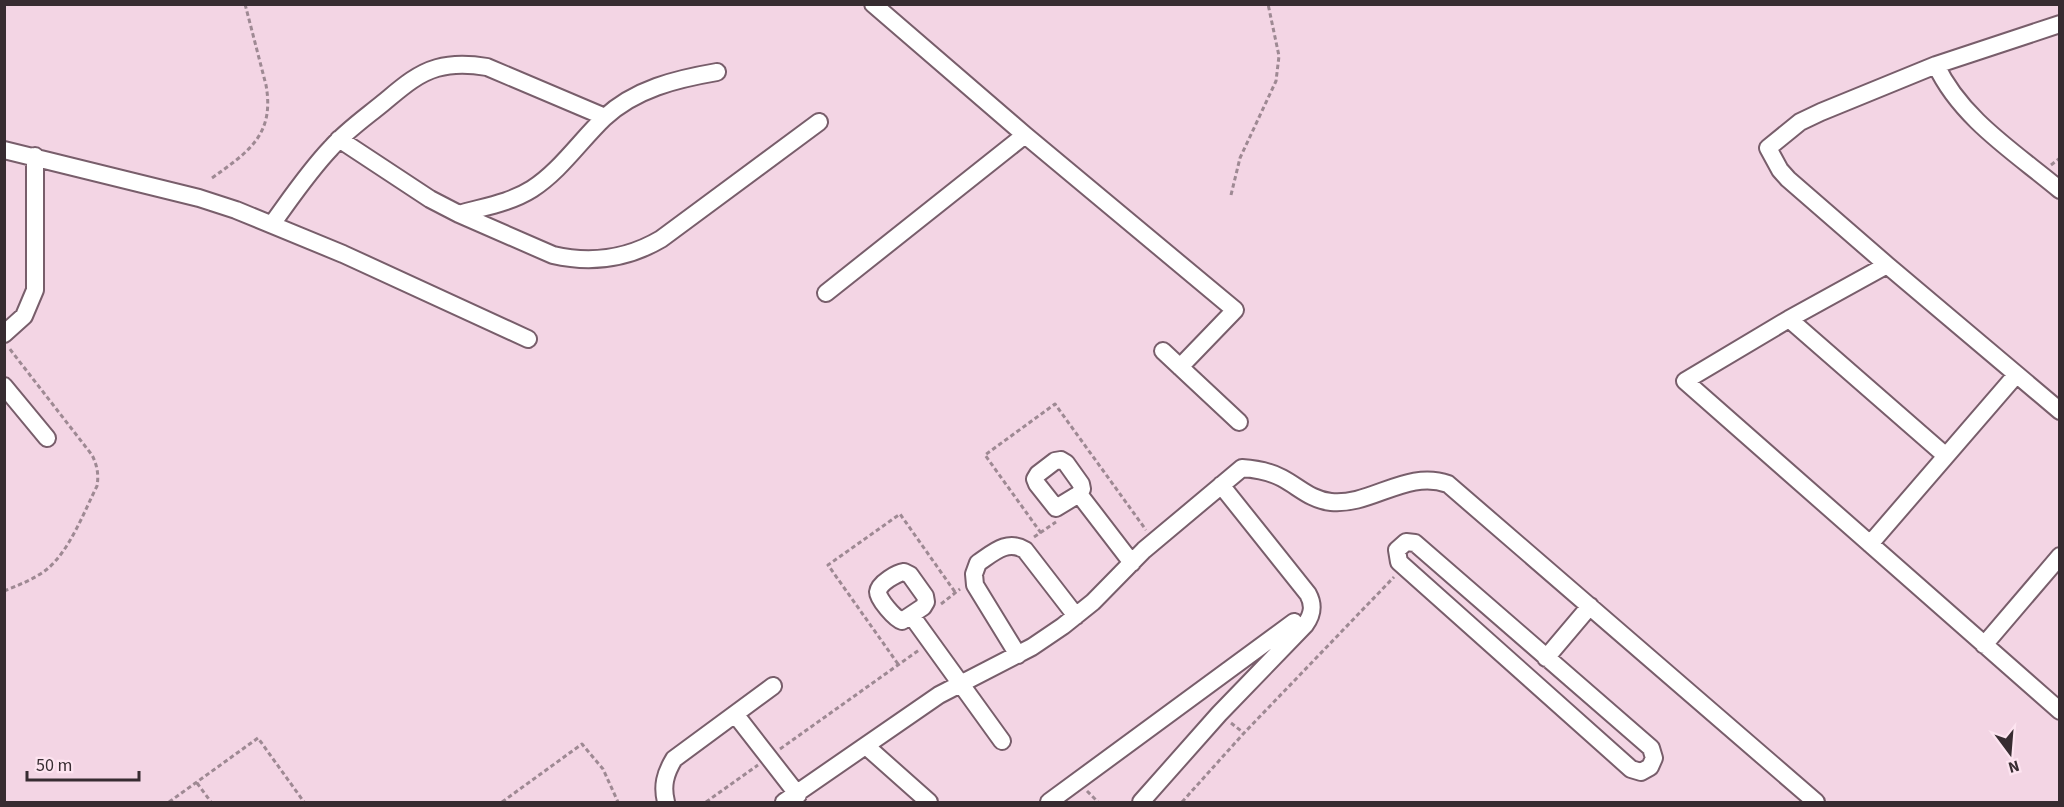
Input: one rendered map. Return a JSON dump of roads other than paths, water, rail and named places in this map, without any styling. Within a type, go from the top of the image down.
[{"type":"street","points":[[873,4],[1025,135],[1235,310],[1180,367]]},
{"type":"street","points":[[2060,24],[1936,65],[1810,116],[1768,148],[1780,170],[1788,179],[2060,411]]},
{"type":"street","points":[[272,224],[339,139],[420,75],[435,68],[470,64],[487,67],[606,117]]},
{"type":"street","points":[[1936,65],[1949,91],[1968,113],[2060,190]]},
{"type":"street","points":[[459,214],[505,201],[531,190],[552,173],[606,117],[644,91],[677,80],[717,72]]},
{"type":"street","points":[[339,139],[430,199],[459,214],[554,255],[597,260],[624,256],[661,239],[819,122]]},
{"type":"street","points":[[826,293],[1025,135]]},
{"type":"street","points":[[4,150],[199,198],[272,224],[528,339]]},
{"type":"street","points":[[4,334],[24,316],[35,290],[35,156]]},
{"type":"street","points":[[1887,265],[1789,319],[1685,381],[2060,711]]},
{"type":"street","points":[[1789,319],[1946,456]]},
{"type":"street","points":[[1162,351],[1239,422]]},
{"type":"street","points":[[1870,544],[2016,375]]},
{"type":"street","points":[[4,386],[47,438]]},
{"type":"street","points":[[735,714],[768,758],[791,799],[928,702],[1018,655],[1077,616],[1155,541],[1242,468],[1253,468],[1283,478],[1309,496],[1329,502],[1359,498],[1403,484],[1438,481],[1456,490],[1816,802]]},
{"type":"street","points":[[1141,802],[1309,620],[1312,608],[1309,596],[1221,485]]},
{"type":"street","points":[[1079,494],[1132,563]]},
{"type":"street","points":[[1406,542],[1415,543],[1544,655],[1651,748],[1654,758],[1650,767],[1641,772],[1631,769],[1404,567],[1397,558],[1397,550],[1406,542]]},
{"type":"street","points":[[1018,655],[974,580],[978,563],[1003,546],[1015,545],[1025,550],[1077,616]]},
{"type":"street","points":[[1984,645],[2060,556]]},
{"type":"street","points":[[1049,802],[1286,630],[1303,611],[1309,596]]},
{"type":"street","points":[[1523,674],[1530,662],[1544,655],[1590,606]]},
{"type":"street","points":[[911,615],[1002,741]]},
{"type":"street","points":[[1542,691],[1553,682],[1560,670]]},
{"type":"street","points":[[666,802],[664,782],[666,771],[674,759],[773,686]]},
{"type":"street","points":[[866,746],[929,802]]}]
